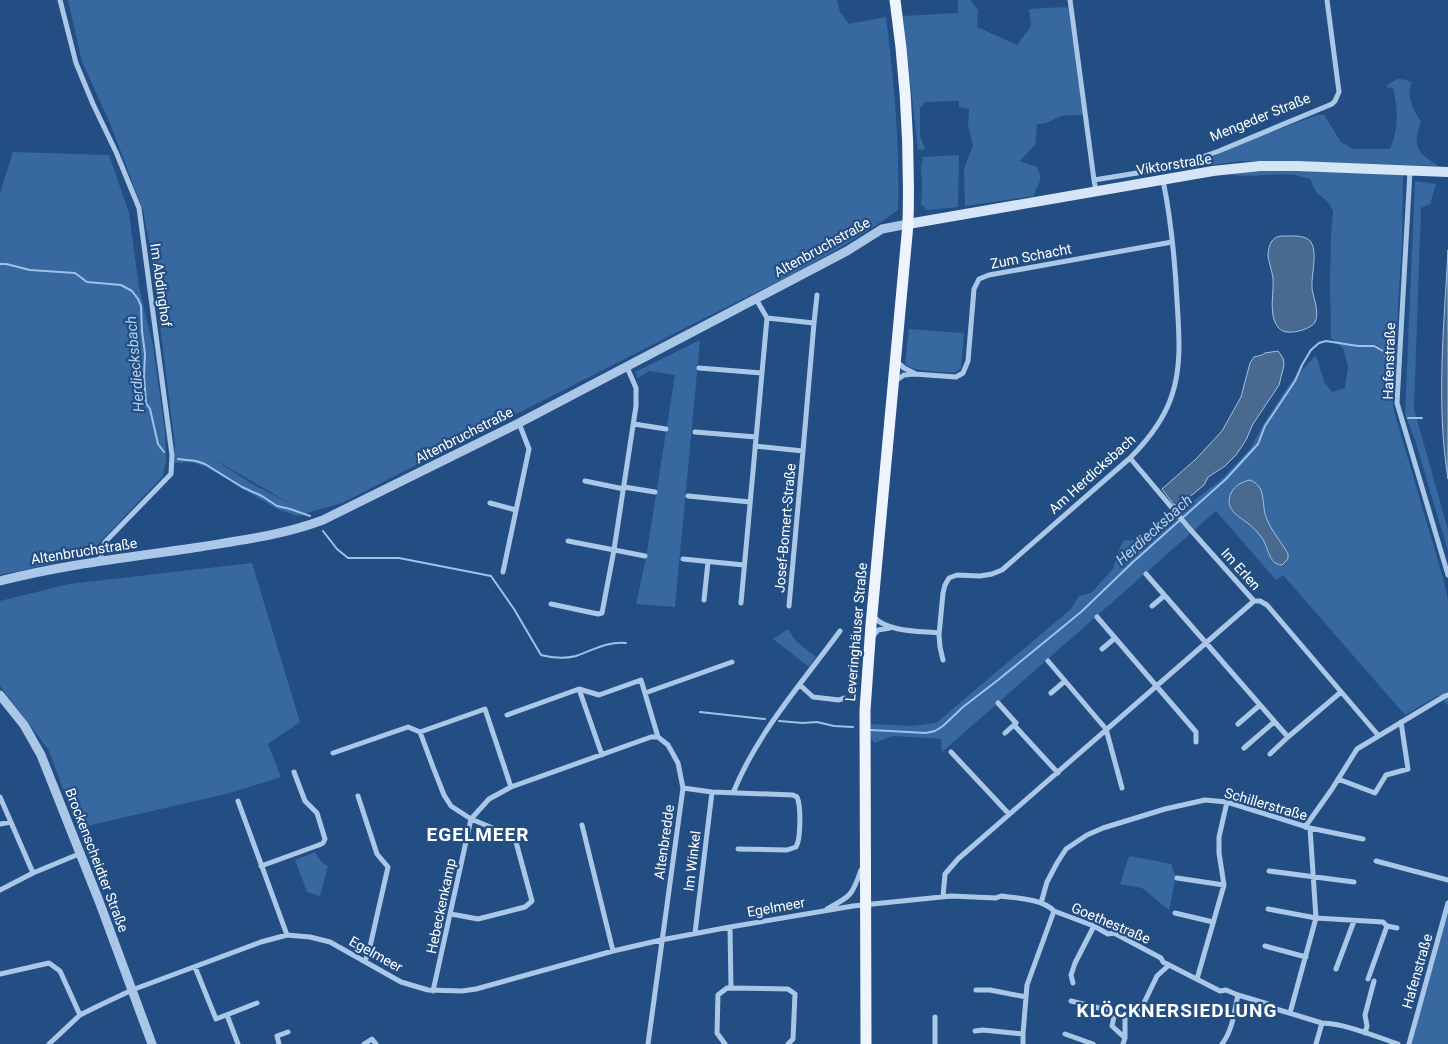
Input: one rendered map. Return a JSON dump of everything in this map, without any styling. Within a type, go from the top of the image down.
[{"type":"main road","points":[[895,0],[906,96],[909,168],[908,224]]},
{"type":"main road","name":"Viktorstraße","points":[[908,224],[1213,171],[1260,166],[1446,172]]},
{"type":"main road","name":"Leveringhäuser Straße","points":[[866,1044],[865,710],[869,645],[908,224]]},
{"type":"street","name":"Im Abdinghof","points":[[60,0],[76,63],[139,208],[172,455],[171,474],[105,542],[101,552],[101,561]]},
{"type":"street","points":[[1070,0],[1096,191]]},
{"type":"street","name":"Mengeder Straße","points":[[1094,180],[1174,167],[1219,151],[1336,101],[1340,92],[1327,0]]},
{"type":"street","name":"Hafenstraße","points":[[1410,170],[1397,403],[1448,575]]},
{"type":"street","name":"Am Herdicksbach","points":[[943,660],[939,633],[943,593],[949,578],[957,575],[980,576],[1002,570],[1130,458],[1142,446],[1163,417],[1172,396],[1178,372],[1179,338],[1168,203],[1162,180]]},
{"type":"street","name":"Altenbruchstraße","points":[[0,581],[101,561],[255,539],[292,531],[312,524],[519,423],[847,251],[882,229],[908,224]]},
{"type":"street","name":"Zum Schacht","points":[[894,383],[904,376],[914,374],[956,377],[963,373],[968,361],[974,289],[979,279],[989,275],[1172,242]]},
{"type":"street","name":"Josef-Bomert-Straße","points":[[789,606],[817,296]]},
{"type":"street","points":[[741,603],[767,318],[756,299]]},
{"type":"street","points":[[767,318],[814,323]]},
{"type":"street","points":[[896,361],[914,374]]},
{"type":"street","points":[[551,604],[598,614],[602,613],[614,550],[636,406],[636,388],[627,367]]},
{"type":"street","points":[[699,368],[762,374]]},
{"type":"street","points":[[503,572],[529,449],[519,423]]},
{"type":"street","points":[[634,424],[666,429]]},
{"type":"street","points":[[695,432],[756,437]]},
{"type":"street","name":"Josef-Bomert-Straße","points":[[755,446],[803,451]]},
{"type":"street","name":"Im Erlen","points":[[1130,458],[1254,601],[1260,601],[1267,605],[1378,735]]},
{"type":"street","points":[[585,481],[654,492]]},
{"type":"street","points":[[688,496],[750,502]]},
{"type":"street","points":[[490,504],[516,510]]},
{"type":"street","points":[[568,541],[644,556]]},
{"type":"street","points":[[683,559],[744,565]]},
{"type":"street","points":[[704,600],[708,562]]},
{"type":"street","points":[[1146,574],[1288,737]]},
{"type":"street","points":[[1152,606],[1164,596]]},
{"type":"street","points":[[943,897],[944,874],[958,859],[1254,601]]},
{"type":"street","points":[[872,615],[878,622],[891,628]]},
{"type":"street","points":[[1097,617],[1196,732],[1196,742]]},
{"type":"street","points":[[869,645],[873,634],[878,630],[891,628],[939,633]]},
{"type":"street","points":[[733,793],[740,774],[776,716],[840,631]]},
{"type":"street","points":[[1102,649],[1115,638]]},
{"type":"street","points":[[1048,661],[1106,729],[1122,788]]},
{"type":"street","points":[[645,693],[732,662]]},
{"type":"street","points":[[507,715],[579,689],[599,695],[641,680],[658,737]]},
{"type":"street","points":[[1051,693],[1066,681]]},
{"type":"street","points":[[800,686],[813,697],[839,700],[844,698]]},
{"type":"street","points":[[579,689],[602,754]]},
{"type":"street","points":[[1270,754],[1341,692]]},
{"type":"street","name":"Brockenscheidter Straße","points":[[0,695],[24,725],[38,748],[99,901],[152,1044]]},
{"type":"street","points":[[1362,839],[1308,827],[1357,749],[1448,695]]},
{"type":"street","points":[[998,703],[1016,723],[1014,725],[1058,773]]},
{"type":"street","points":[[1238,724],[1260,705]]},
{"type":"street","points":[[333,754],[408,727],[420,732],[485,709],[511,787]]},
{"type":"street","points":[[1244,748],[1274,722]]},
{"type":"street","points":[[1338,779],[1375,793],[1386,775],[1408,768],[1401,722]]},
{"type":"street","points":[[1005,733],[1014,725]]},
{"type":"street","points":[[420,732],[444,795],[451,806],[471,818],[507,834],[516,842],[532,902],[525,907],[478,919],[451,914]]},
{"type":"street","points":[[471,818],[489,799],[511,787],[651,737],[658,737],[668,744],[678,763],[683,788]]},
{"type":"street","points":[[950,752],[1009,814]]},
{"type":"street","points":[[261,866],[319,845],[325,841],[325,834],[318,813],[305,801],[294,772]]},
{"type":"street","name":"Altenbredde","points":[[648,1044],[683,788],[712,792],[797,796],[800,804],[799,841],[794,848],[787,850],[738,849]]},
{"type":"street","name":"Im Winkel","points":[[695,933],[712,792]]},
{"type":"street","points":[[358,796],[376,854],[388,867],[369,951],[365,961]]},
{"type":"street","points":[[0,797],[34,873]]},
{"type":"street","name":"Schillerstraße","points":[[1041,903],[1047,882],[1066,849],[1087,835],[1103,828],[1156,812],[1205,800],[1228,802],[1308,827],[1314,878],[1316,918],[1290,1013]]},
{"type":"street","points":[[238,801],[287,935]]},
{"type":"street","points":[[1197,979],[1224,885],[1219,853],[1219,837],[1228,802]]},
{"type":"street","name":"Hebeckenkamp","points":[[433,991],[471,818]]},
{"type":"street","points":[[0,824],[12,822]]},
{"type":"street","points":[[582,825],[613,951]]},
{"type":"street","points":[[0,890],[34,873],[80,854]]},
{"type":"street","points":[[1376,860],[1448,880]]},
{"type":"street","name":"Egelmeer","points":[[825,910],[846,899],[852,892],[865,861]]},
{"type":"street","points":[[1269,871],[1354,882]]},
{"type":"street","points":[[1177,878],[1224,885]]},
{"type":"street","name":"Goethestraße","points":[[865,905],[964,896],[996,898],[1001,896],[1041,903],[1049,906],[1054,911],[1094,926],[1108,934],[1122,937],[1161,958],[1163,962],[1220,990],[1226,990],[1272,1005],[1276,1009],[1322,1023],[1329,1023],[1398,1044]]},
{"type":"street","name":"Hafenstraße","points":[[1408,1044],[1448,903]]},
{"type":"street","name":"Egelmeer","points":[[49,1044],[80,1015],[132,990],[261,942],[287,935],[310,937],[330,942],[401,982],[433,991],[462,991],[476,989],[613,951],[661,940],[825,910],[865,905]]},
{"type":"street","points":[[1268,909],[1316,918],[1383,922],[1387,926],[1397,928]]},
{"type":"street","points":[[1024,1044],[1023,1034],[1027,985],[1054,911]]},
{"type":"street","points":[[1175,913],[1213,922]]},
{"type":"street","points":[[1336,969],[1354,921]]},
{"type":"street","points":[[1073,983],[1071,975],[1075,963],[1094,926]]},
{"type":"street","points":[[1368,979],[1387,926]]},
{"type":"street","points":[[730,927],[731,988]]},
{"type":"street","points":[[1265,946],[1306,957]]},
{"type":"street","points":[[0,974],[48,963],[60,971],[80,1015]]},
{"type":"street","points":[[1125,1018],[1141,1008],[1158,976],[1169,965]]},
{"type":"street","points":[[195,967],[216,1019],[257,1004]]},
{"type":"street","points":[[1365,1033],[1367,1026],[1364,1015],[1374,981]]},
{"type":"street","points":[[725,1044],[717,1033],[718,995],[727,988],[788,989],[795,994],[793,1039],[788,1044]]},
{"type":"street","points":[[976,990],[990,990],[1026,996]]},
{"type":"street","points":[[1222,1044],[1233,1021],[1238,995]]},
{"type":"street","points":[[1072,1001],[1115,1012],[1125,1018]]},
{"type":"street","points":[[1115,1012],[1112,1026],[1124,1041]]},
{"type":"street","points":[[227,1015],[238,1044]]},
{"type":"street","points":[[935,1016],[935,1044]]},
{"type":"street","points":[[1124,1041],[1125,1018]]},
{"type":"street","points":[[1316,1044],[1322,1023]]},
{"type":"street","points":[[975,1031],[1023,1034]]},
{"type":"street","points":[[280,1044],[276,1036],[288,1032]]},
{"type":"street","points":[[1066,1034],[1093,1044]]},
{"type":"street","points":[[364,1044],[372,1039],[376,1044]]},
{"type":"shaded area","points":[[68,0],[837,0],[840,12],[849,24],[886,17],[896,113],[898,210],[824,257],[772,285],[342,503],[298,516],[277,509],[206,467],[191,462],[174,463],[175,444],[150,247],[143,210],[110,123],[82,62]],"holes":[[[210,457],[293,505],[254,485]]]},
{"type":"shaded area","points":[[958,0],[970,0],[978,10],[977,27],[1017,45],[1031,26],[1029,9],[1068,8],[1083,115],[1061,116],[1047,123],[1037,124],[1035,145],[1020,161],[1037,167],[1039,172],[1040,180],[1034,196],[965,206],[964,169],[973,145],[968,125],[969,109],[959,107],[959,101],[926,102],[920,107],[920,136],[925,149],[918,150],[903,16],[958,13]]},
{"type":"shaded area","points":[[1398,79],[1407,80],[1412,83],[1409,93],[1410,98],[1421,122],[1417,137],[1418,148],[1425,157],[1438,166],[1282,161],[1241,161],[1212,165],[1205,160],[1317,115],[1324,115],[1341,142],[1353,149],[1390,149],[1395,133],[1397,111],[1393,88],[1386,87]]},
{"type":"shaded area","points":[[13,152],[109,155],[129,213],[139,287],[153,346],[165,432],[166,460],[163,476],[99,543],[91,555],[0,575],[0,193]]},
{"type":"shaded area","points":[[959,155],[958,207],[927,210],[921,204],[922,157]]},
{"type":"shaded area","points":[[1260,169],[1403,173],[1402,243],[1393,408],[1448,600],[1448,706],[1439,695],[1405,715],[1283,575],[1276,580],[1216,511],[942,752],[941,739],[893,736],[874,743],[871,737],[871,724],[912,726],[936,723],[1071,609],[1079,596],[1091,593],[1113,569],[1124,540],[1139,541],[1149,538],[1223,478],[1250,449],[1291,382],[1316,355],[1324,382],[1332,392],[1345,388],[1348,366],[1343,348],[1331,338],[1330,285],[1333,211],[1328,202],[1316,192],[1310,179],[1287,174],[1246,176],[1230,174]]},
{"type":"shaded area","points":[[1415,181],[1436,184],[1430,204],[1421,208],[1414,409],[1448,530],[1448,551],[1415,440],[1405,414]]},
{"type":"shaded area","points":[[1286,236],[1306,238],[1311,242],[1314,252],[1312,288],[1317,310],[1315,322],[1303,330],[1291,332],[1280,329],[1274,319],[1272,308],[1273,278],[1268,256],[1272,241],[1275,238]]},
{"type":"shaded area","points":[[1448,250],[1448,479],[1442,422],[1442,393]]},
{"type":"shaded area","points":[[909,329],[964,333],[961,368],[952,373],[920,370],[905,364]]},
{"type":"shaded area","points":[[700,340],[675,607],[636,604],[646,558],[675,375],[649,371],[638,378],[635,372]]},
{"type":"shaded area","points":[[1278,351],[1283,358],[1284,365],[1279,385],[1253,424],[1246,440],[1236,455],[1225,466],[1208,477],[1204,485],[1181,504],[1174,505],[1162,489],[1196,459],[1222,431],[1241,397],[1250,363],[1254,357]]},
{"type":"shaded area","points":[[1250,480],[1259,487],[1268,522],[1288,554],[1288,559],[1282,565],[1277,564],[1271,559],[1262,538],[1253,527],[1233,512],[1229,503],[1233,490],[1239,484]]},
{"type":"shaded area","points":[[252,563],[300,722],[268,744],[281,777],[230,793],[78,828],[48,749],[0,686],[0,601],[69,584]]},
{"type":"shaded area","points":[[788,629],[796,641],[816,657],[809,667],[773,639]]},
{"type":"shaded area","points":[[315,852],[322,863],[328,866],[320,896],[307,892],[295,860]]},
{"type":"shaded area","points":[[1129,856],[1172,864],[1176,876],[1169,910],[1142,888],[1120,884]]},
{"type":"shaded area","points":[[1448,900],[1448,1044],[1412,1044]]},
{"type":"waterway","name":"Herdiecksbach","points":[[0,264],[30,270],[75,273],[87,282],[121,285],[132,291],[141,306],[145,354],[146,403],[150,409],[158,444],[164,452]]},
{"type":"waterway","name":"Herdiecksbach","points":[[871,730],[926,733],[935,731],[1081,612],[1133,562],[1226,479],[1258,444],[1265,426],[1295,381],[1311,350],[1319,343],[1326,341],[1358,346],[1374,346],[1383,351],[1387,361],[1390,394]]},
{"type":"waterway","name":"Herdiecksbach","points":[[1408,418],[1422,418]]},
{"type":"waterway","name":"Herdiecksbach","points":[[178,459],[205,464],[277,506],[310,516]]},
{"type":"waterway","name":"Herdiecksbach","points":[[323,531],[337,549],[348,558],[399,558],[491,576],[514,609],[541,655],[558,658],[572,657],[607,645],[626,643]]},
{"type":"waterway","name":"Herdiecksbach","points":[[700,712],[765,719]]},
{"type":"waterway","name":"Herdiecksbach","points":[[779,721],[817,722],[834,726],[853,727]]},
{"type":"district","name":"EGELMEER","points":[[478,834]]},
{"type":"district","name":"KLÖCKNERSIEDLUNG","points":[[1177,1010]]}]
